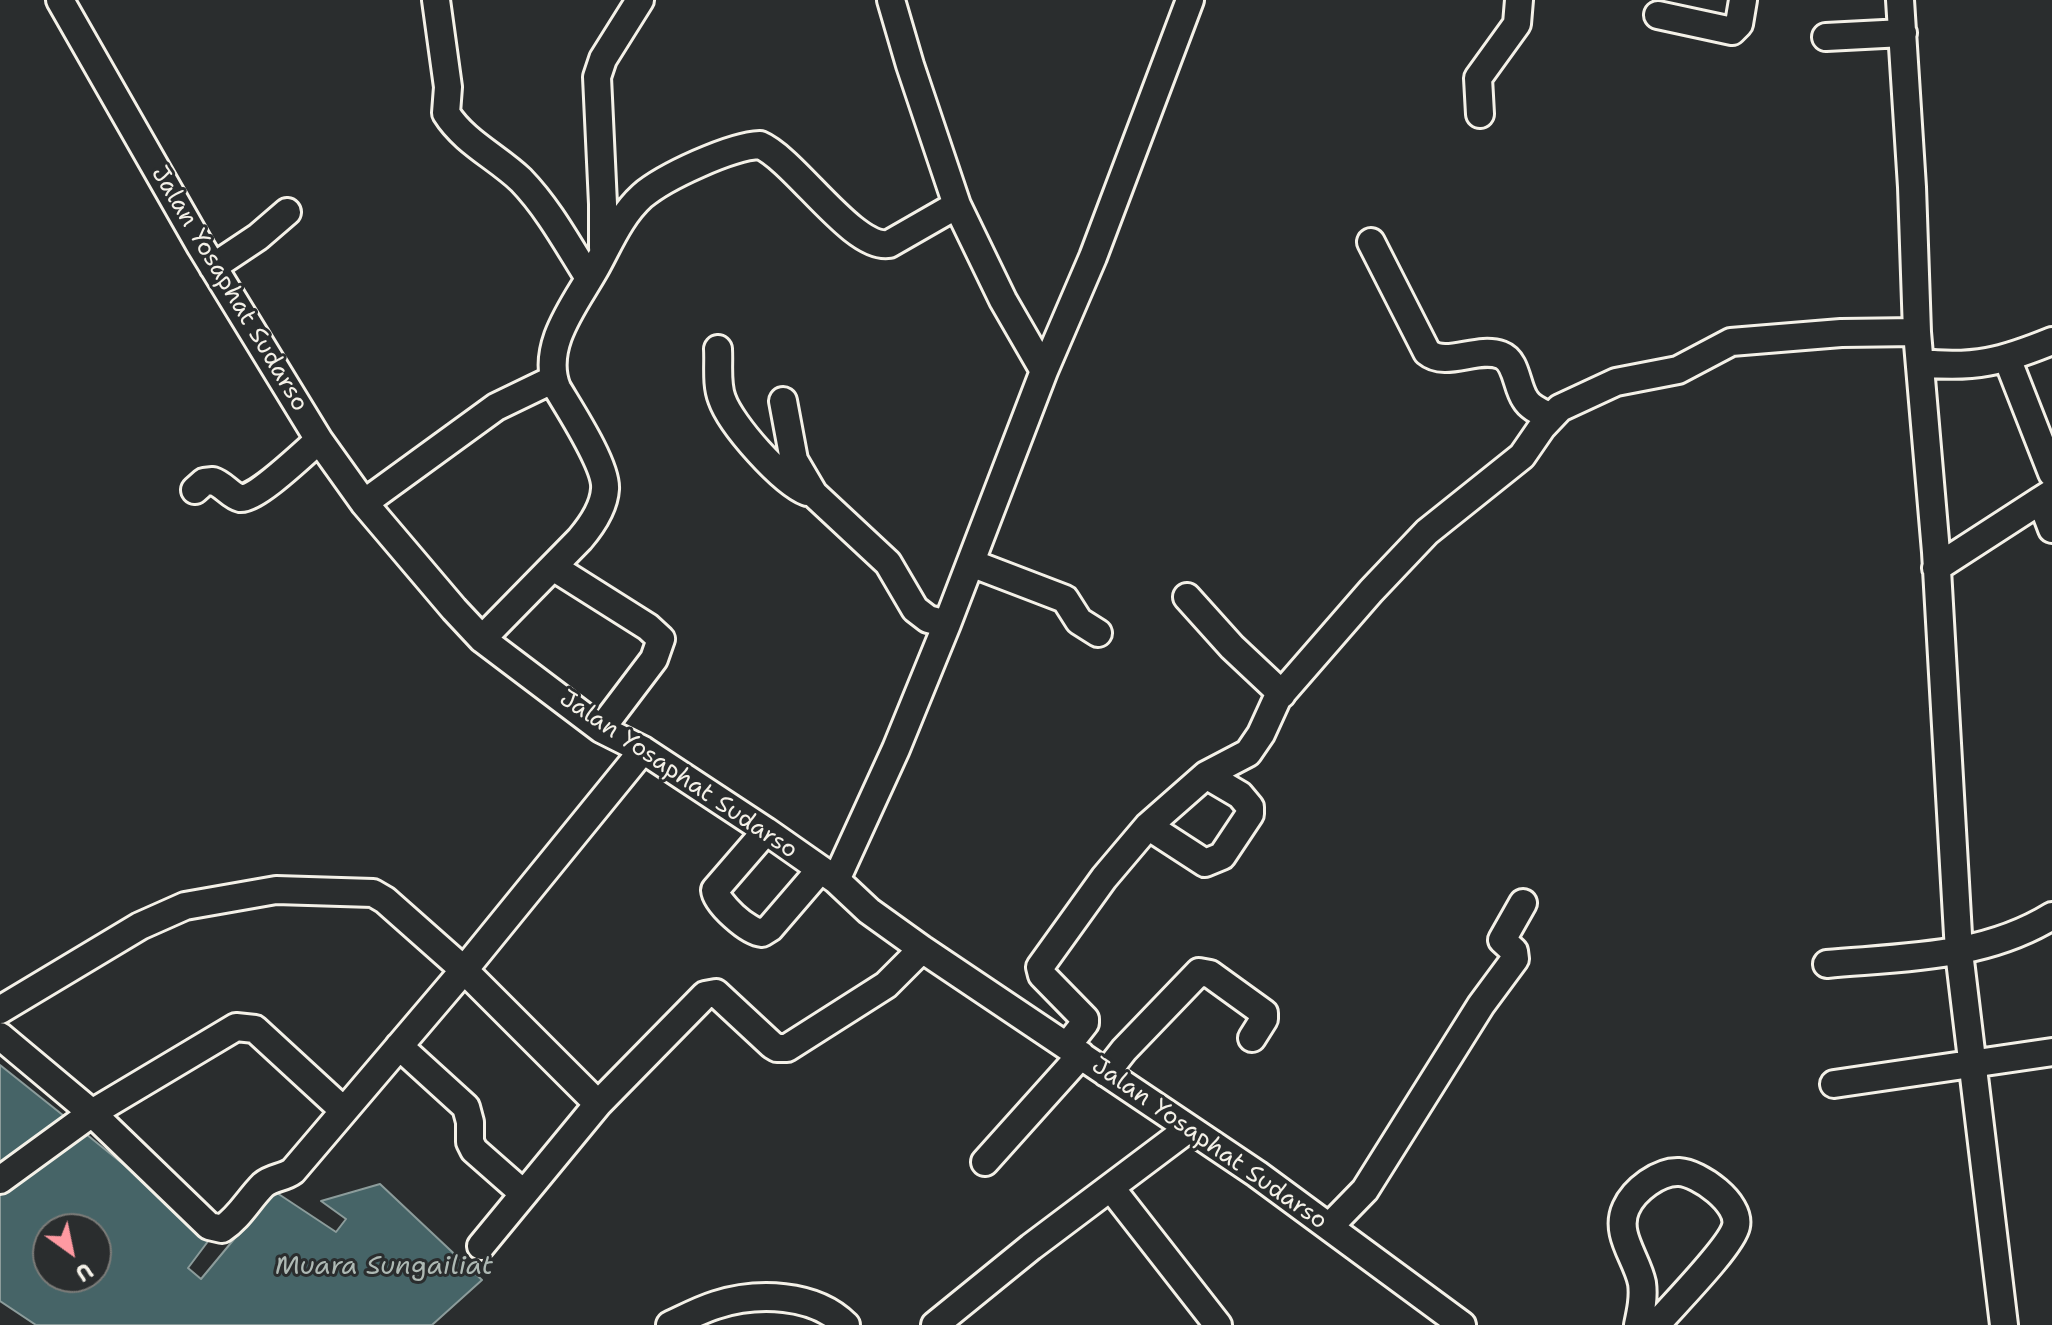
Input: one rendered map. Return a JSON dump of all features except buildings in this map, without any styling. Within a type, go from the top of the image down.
[{"type":"street","points":[[436,0],[448,87],[446,113],[461,133],[517,176],[532,192],[589,278]]},
{"type":"street","points":[[603,253],[597,77],[603,59],[640,0]]},
{"type":"street","points":[[891,0],[957,205],[1003,300],[1044,371]]},
{"type":"street","points":[[766,831],[715,890],[717,900],[748,929],[762,933],[827,875],[896,749],[1044,371],[1093,257],[1190,0]]},
{"type":"street","points":[[1480,114],[1478,78],[1517,24],[1519,0]]},
{"type":"street","points":[[1658,15],[1732,31],[1739,24],[1743,0]]},
{"type":"street","points":[[1900,0],[1917,332],[1935,554],[1959,952],[2004,1325]]},
{"type":"street","name":"Jalan Yosaphat Sudarso","points":[[62,1],[213,267],[319,440],[364,503],[482,639],[601,729],[643,750],[766,831],[922,949],[1074,1051],[1115,1062],[1188,1129],[1257,1174],[1339,1217],[1462,1325]]},
{"type":"street","points":[[1826,37],[1903,33]]},
{"type":"street","points":[[482,639],[590,528],[603,499],[605,488],[599,464],[554,379],[554,356],[568,310],[631,207],[644,194],[722,154],[755,145],[774,153],[832,210],[877,244],[889,244],[957,205]]},
{"type":"street","points":[[213,267],[258,237],[287,212]]},
{"type":"street","points":[[1371,242],[1427,352],[1436,358],[1474,352],[1505,357],[1512,365],[1526,401],[1551,417]]},
{"type":"street","points":[[985,1162],[1074,1051],[1085,1019],[1042,975],[1040,967],[1104,878],[1178,796],[1206,775],[1248,753],[1282,694],[1371,591],[1427,532],[1522,456],[1560,408],[1616,382],[1678,370],[1731,342],[1841,333],[1917,332]]},
{"type":"street","points":[[1921,363],[1956,367],[2007,358],[2052,341]]},
{"type":"street","points":[[718,349],[720,395],[727,411],[751,443],[787,480],[814,494]]},
{"type":"street","points":[[2007,358],[2052,473]]},
{"type":"street","points":[[364,503],[496,407],[554,379]]},
{"type":"street","points":[[783,401],[794,460],[814,494],[888,563],[915,609],[928,619],[947,624]]},
{"type":"street","points":[[195,490],[204,482],[213,481],[236,496],[246,497],[270,482],[319,440]]},
{"type":"street","points":[[1935,554],[2046,496],[2052,529]]},
{"type":"street","points":[[971,563],[1065,599],[1079,621],[1098,633]]},
{"type":"street","points":[[553,567],[648,627],[661,639],[654,659],[601,729]]},
{"type":"street","points":[[1187,597],[1232,647],[1282,694]]},
{"type":"street","points":[[0,1036],[92,1113],[209,1226],[222,1229],[236,1219],[265,1183],[293,1171],[464,970],[643,750]]},
{"type":"street","points":[[1148,826],[1205,863],[1222,856],[1250,814],[1250,807],[1240,795],[1206,775]]},
{"type":"street","points":[[0,1010],[140,926],[185,906],[276,890],[373,893],[385,900],[464,970],[598,1104]]},
{"type":"street","points":[[1339,1217],[1365,1190],[1481,1005],[1515,959],[1514,951],[1502,940],[1523,903]]},
{"type":"street","points":[[1827,964],[1959,952],[2023,932],[2052,916]]},
{"type":"street","points":[[481,1246],[598,1104],[708,993],[716,993],[777,1048],[787,1048],[886,985],[922,949]]},
{"type":"street","points":[[1115,1062],[1199,972],[1210,974],[1264,1013],[1264,1019],[1252,1038]]},
{"type":"street","points":[[8,1174],[92,1113],[229,1029],[244,1026],[255,1029],[343,1110]]},
{"type":"street","points":[[399,1046],[462,1102],[469,1114],[470,1142],[474,1150],[524,1194]]},
{"type":"street","points":[[1834,1084],[2052,1052]]},
{"type":"street","points":[[952,1320],[1031,1247],[1188,1129]]},
{"type":"street","points":[[1638,1325],[1643,1289],[1622,1228],[1626,1207],[1653,1180],[1675,1172],[1686,1173],[1702,1180],[1726,1199],[1736,1216],[1736,1225],[1726,1245],[1656,1325]]},
{"type":"street","points":[[1111,1188],[1218,1325]]},
{"type":"street","points":[[670,1325],[716,1305],[756,1298],[810,1303],[831,1312],[846,1325]]},
{"type":"water","points":[[0,1065],[64,1116],[0,1165]]},
{"type":"water","name":"Muara Sungailiat","points":[[86,1134],[212,1236],[188,1268],[201,1279],[274,1191],[336,1232],[346,1219],[321,1201],[380,1184],[482,1280],[432,1325],[36,1325],[0,1301],[0,1175],[11,1190]]}]
